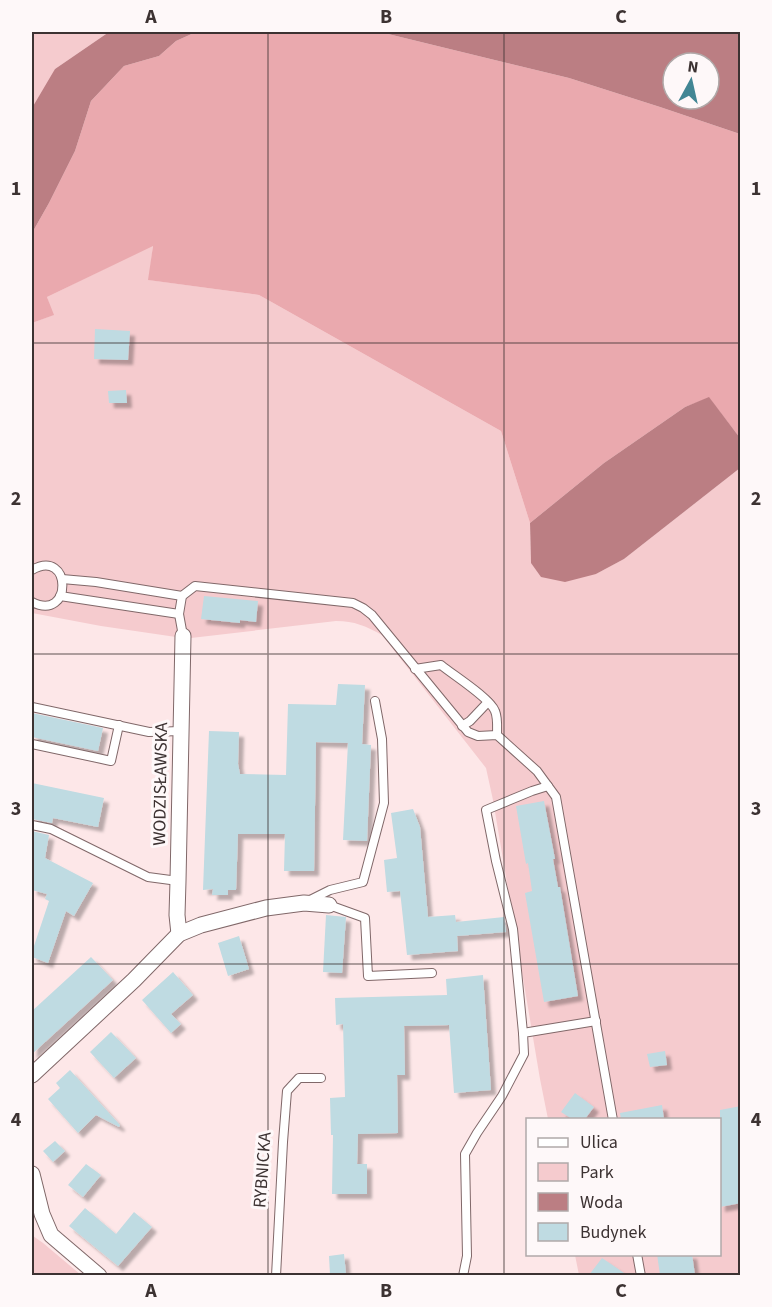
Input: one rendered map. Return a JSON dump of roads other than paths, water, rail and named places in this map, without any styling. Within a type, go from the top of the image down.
[{"type":"street","name":"WODZISŁAWSKA","points":[[179,934],[177,915],[183,636]]},
{"type":"street","points":[[32,1075],[134,980],[179,934],[201,925],[266,908],[304,903],[329,904]]},
{"type":"street","points":[[32,1174],[37,1217],[51,1235],[99,1275]]},
{"type":"lane","points":[[32,570],[41,566],[50,567],[58,572],[63,585],[60,597],[54,603],[40,606],[32,602]]},
{"type":"lane","points":[[62,579],[182,596]]},
{"type":"lane","points":[[183,636],[179,614],[182,596],[195,586],[353,603],[372,615],[468,732],[478,736],[496,735],[537,771],[556,797],[613,1118]]},
{"type":"lane","points":[[60,597],[179,614]]},
{"type":"lane","points":[[415,669],[441,665],[488,702],[497,718],[496,735]]},
{"type":"lane","points":[[304,903],[330,890],[363,882],[384,803],[382,739],[375,701]]},
{"type":"lane","points":[[462,726],[470,722],[488,702]]},
{"type":"lane","points":[[32,706],[149,732],[181,731]]},
{"type":"lane","points":[[32,744],[111,761],[119,725]]},
{"type":"lane","points":[[463,1275],[467,1256],[465,1155],[525,1054],[513,929],[495,861],[486,810],[548,786]]},
{"type":"lane","points":[[32,825],[51,829],[148,877],[178,880]]},
{"type":"lane","points":[[329,904],[366,918],[368,976],[432,974]]},
{"type":"lane","points":[[523,1033],[596,1021]]},
{"type":"lane","name":"RYBNICKA","points":[[276,1275],[287,1091],[299,1078],[321,1078]]},
{"type":"lane","points":[[637,1256],[641,1275]]},
{"type":"water","points":[[109,32],[196,32],[176,41],[159,56],[124,66],[91,101],[75,151],[32,233],[32,108],[55,69]]},
{"type":"water","points":[[380,32],[740,32],[740,134],[672,111],[721,111],[721,51],[661,51],[660,107],[569,78]]},
{"type":"water","points":[[709,397],[740,438],[740,468],[624,559],[596,574],[565,582],[541,577],[531,563],[530,523],[604,463],[685,407]]}]
